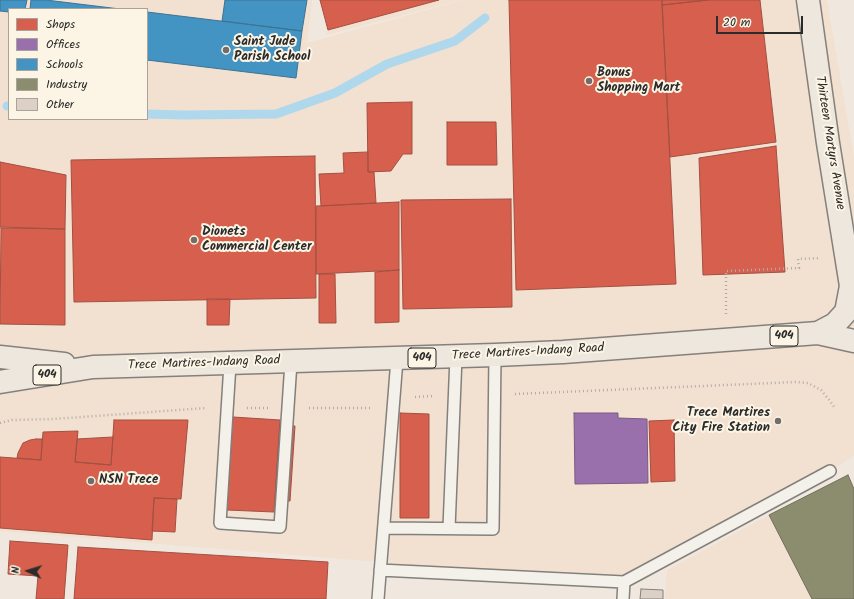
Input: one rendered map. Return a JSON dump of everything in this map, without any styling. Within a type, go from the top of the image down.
[{"type":"main road","name":"Thirteen Martyrs Avenue","points":[[808,0],[828,144],[852,287]]},
{"type":"main road","name":"Trece Martires-Indang Road","points":[[818,333],[835,324],[846,312],[852,287]]},
{"type":"main road","name":"Trece Martires-Indang Road","points":[[0,357],[93,367],[456,357],[570,351],[818,333],[854,341]]},
{"type":"main road","name":"Trece Martires-Indang Road","points":[[0,382],[93,367]]},
{"type":"lane","points":[[384,528],[493,529],[495,355]]},
{"type":"lane","points":[[449,528],[456,357]]},
{"type":"lane","points":[[378,599],[397,359]]},
{"type":"lane","points":[[230,364],[220,523],[280,527],[290,362]]},
{"type":"lane","points":[[380,570],[624,582],[830,471]]},
{"type":"lane","points":[[623,599],[624,582]]},
{"type":"path","points":[[726,318],[726,271],[799,268],[798,259],[821,258]]},
{"type":"path","points":[[495,394],[796,382],[808,383],[821,390],[835,408]]},
{"type":"path","points":[[0,424],[12,420],[54,419],[210,408],[372,408],[394,398],[454,396]]},
{"type":"shaded area","points":[[0,0],[312,0],[307,43],[463,0],[827,0],[854,157],[854,456],[830,471],[624,582],[0,531]]},
{"type":"shaded area","points":[[330,0],[461,0],[326,35]]},
{"type":"shaded area","points":[[769,515],[812,599],[665,599],[667,570]]},
{"type":"building: Shops","points":[[320,0],[439,0],[328,30]]},
{"type":"building: Shops","name":"Bonus Shopping Mart","points":[[509,0],[662,0],[676,284],[516,290]]},
{"type":"building: Shops","points":[[662,0],[708,0],[662,5]]},
{"type":"building: Shops","points":[[708,0],[760,0],[776,142],[670,157],[662,5]]},
{"type":"building: Shops","points":[[412,102],[412,154],[403,154],[391,171],[368,172],[367,103]]},
{"type":"building: Shops","points":[[447,122],[496,122],[497,165],[447,165]]},
{"type":"building: Shops","points":[[776,146],[785,272],[703,275],[699,158]]},
{"type":"building: Shops","points":[[368,152],[368,172],[374,172],[376,203],[321,206],[319,174],[344,173],[343,153]]},
{"type":"building: Shops","name":"Dionets Commercial Center","points":[[315,156],[316,298],[74,302],[71,160]]},
{"type":"building: Shops","points":[[0,162],[66,175],[65,229],[0,227]]},
{"type":"building: Shops","points":[[511,199],[512,307],[403,309],[401,200]]},
{"type":"building: Shops","points":[[399,202],[399,270],[316,274],[316,206]]},
{"type":"building: Shops","points":[[1,228],[65,229],[65,325],[0,324]]},
{"type":"building: Shops","points":[[399,270],[399,322],[375,323],[375,272]]},
{"type":"building: Shops","points":[[319,274],[335,274],[336,323],[319,323]]},
{"type":"building: Shops","points":[[207,299],[230,299],[229,325],[207,325]]},
{"type":"building: Shops","points":[[400,413],[429,414],[429,518],[400,518]]},
{"type":"building: Shops","points":[[233,417],[280,420],[274,512],[227,510]]},
{"type":"building: Shops","name":"NSN Trece","points":[[114,420],[188,420],[181,499],[154,498],[152,540],[0,528],[0,457],[41,460],[43,432],[78,431],[75,462],[111,465]]},
{"type":"building: Shops","points":[[674,420],[675,481],[651,482],[649,421]]},
{"type":"building: Shops","points":[[280,425],[295,426],[290,501],[275,500]]},
{"type":"building: Shops","points":[[113,437],[111,465],[75,462],[77,439]]},
{"type":"building: Shops","points":[[36,439],[42,439],[41,460],[17,458],[23,443]]},
{"type":"building: Shops","points":[[154,498],[177,499],[175,532],[152,531]]},
{"type":"building: Shops","points":[[10,541],[68,545],[64,599],[36,599],[38,576],[8,574]]},
{"type":"building: Shops","points":[[78,547],[328,562],[326,599],[74,599]]},
{"type":"building: Offices","points":[[574,413],[618,413],[618,418],[647,419],[648,483],[575,484]]},
{"type":"building: Schools","points":[[0,0],[27,0],[25,8],[8,8],[8,12],[0,11]]},
{"type":"building: Schools","points":[[31,0],[46,0],[112,8],[30,8]]},
{"type":"building: Schools","points":[[225,0],[307,0],[302,31],[222,21]]},
{"type":"building: Schools","points":[[148,12],[302,31],[296,78],[148,60]]},
{"type":"building: Industry","points":[[848,475],[854,489],[854,599],[812,599],[769,515]]},
{"type":"building: Other","points":[[641,589],[663,590],[663,599],[640,599]]},
{"type":"waterway","points":[[148,114],[276,114],[335,93],[387,64],[455,41],[485,18]]},
{"type":"place","name":"Saint Jude Parish School","points":[[226,50]]},
{"type":"place","name":"Bonus Shopping Mart","points":[[589,81]]},
{"type":"place","name":"Dionets Commercial Center","points":[[194,240]]},
{"type":"place","name":"Trece Martires City Fire Station","points":[[778,421]]},
{"type":"place","name":"NSN Trece","points":[[91,481]]}]
